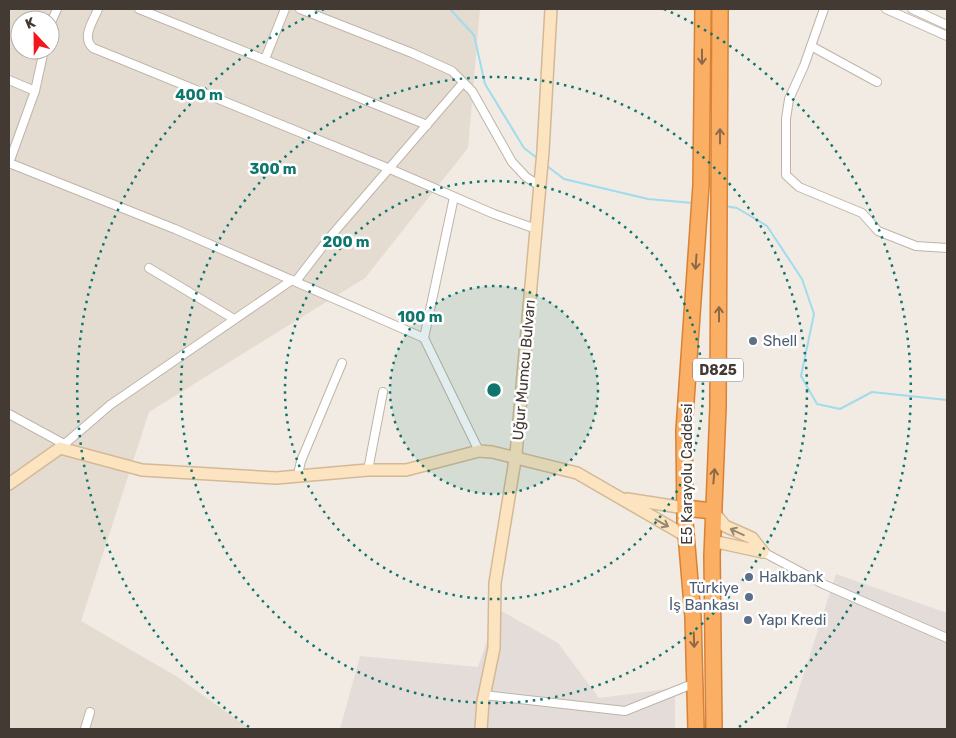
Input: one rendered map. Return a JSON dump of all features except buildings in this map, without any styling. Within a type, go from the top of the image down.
[{"type":"highway","name":"E5 Karayolu Caddesi","points":[[696,729],[693,617],[686,536],[684,430],[701,186],[702,9]]},
{"type":"highway","name":"E5 Karayolu Caddesi","points":[[714,729],[712,540],[718,407],[720,9]]},
{"type":"highway","points":[[685,508],[713,511]]},
{"type":"highway","points":[[686,536],[712,540]]},
{"type":"street","points":[[98,9],[86,36],[88,43],[93,48],[390,169],[494,214],[536,229]]},
{"type":"street","points":[[140,9],[427,125]]},
{"type":"street","points":[[265,58],[285,9]]},
{"type":"street","points":[[300,9],[412,52],[452,71],[462,84],[472,91],[512,162],[526,177],[540,186]]},
{"type":"street","name":"Uğur Mumcu Bulvarı","points":[[481,729],[484,694],[494,648],[495,582],[515,458],[543,151],[551,9]]},
{"type":"street","points":[[824,9],[789,99],[786,119],[786,175],[799,187],[862,213],[878,231],[916,246],[947,248]]},
{"type":"street","points":[[886,9],[947,36]]},
{"type":"street","points":[[912,9],[947,25]]},
{"type":"street","points":[[811,46],[877,82]]},
{"type":"street","points":[[42,60],[35,91],[9,163],[175,229],[424,338]]},
{"type":"street","points":[[9,80],[35,91]]},
{"type":"street","points":[[9,484],[62,446],[110,405],[234,319],[294,281],[462,84]]},
{"type":"street","points":[[454,197],[424,338],[479,451]]},
{"type":"street","points":[[149,268],[234,319]]},
{"type":"street","points":[[300,477],[301,461],[342,363]]},
{"type":"street","points":[[368,470],[383,392]]},
{"type":"street","points":[[9,414],[62,446],[142,470],[232,477],[300,477],[368,470],[406,470],[479,451],[577,474],[686,536]]},
{"type":"street","points":[[608,493],[633,502],[685,508]]},
{"type":"street","points":[[713,511],[725,526],[752,538],[763,552]]},
{"type":"street","points":[[712,540],[763,552],[822,584],[947,638]]},
{"type":"street","points":[[484,694],[625,711],[695,683]]},
{"type":"street","points":[[85,729],[90,712]]},
{"type":"shaded area","points":[[9,9],[480,9],[468,148],[365,278],[149,412],[81,621],[176,676],[250,729],[9,729]]},
{"type":"shaded area","points":[[836,574],[947,613],[947,729],[786,729]]},
{"type":"shaded area","points":[[498,609],[558,643],[599,698],[675,688],[675,729],[340,729],[360,656],[478,667]]},
{"type":"waterway","points":[[450,9],[474,35],[485,84],[524,148],[537,158]]},
{"type":"waterway","points":[[547,166],[564,179],[648,199],[693,203]]},
{"type":"waterway","points":[[725,206],[737,208],[767,226],[802,279],[814,314],[801,376],[817,404],[840,409],[872,392],[947,400]]},
{"type":"place","name":"Shell","points":[[753,341]]},
{"type":"place","name":"Halkbank","points":[[749,577]]},
{"type":"place","name":"Türkiye İş Bankası","points":[[749,597]]},
{"type":"place","name":"Yapı Kredi","points":[[748,620]]}]
